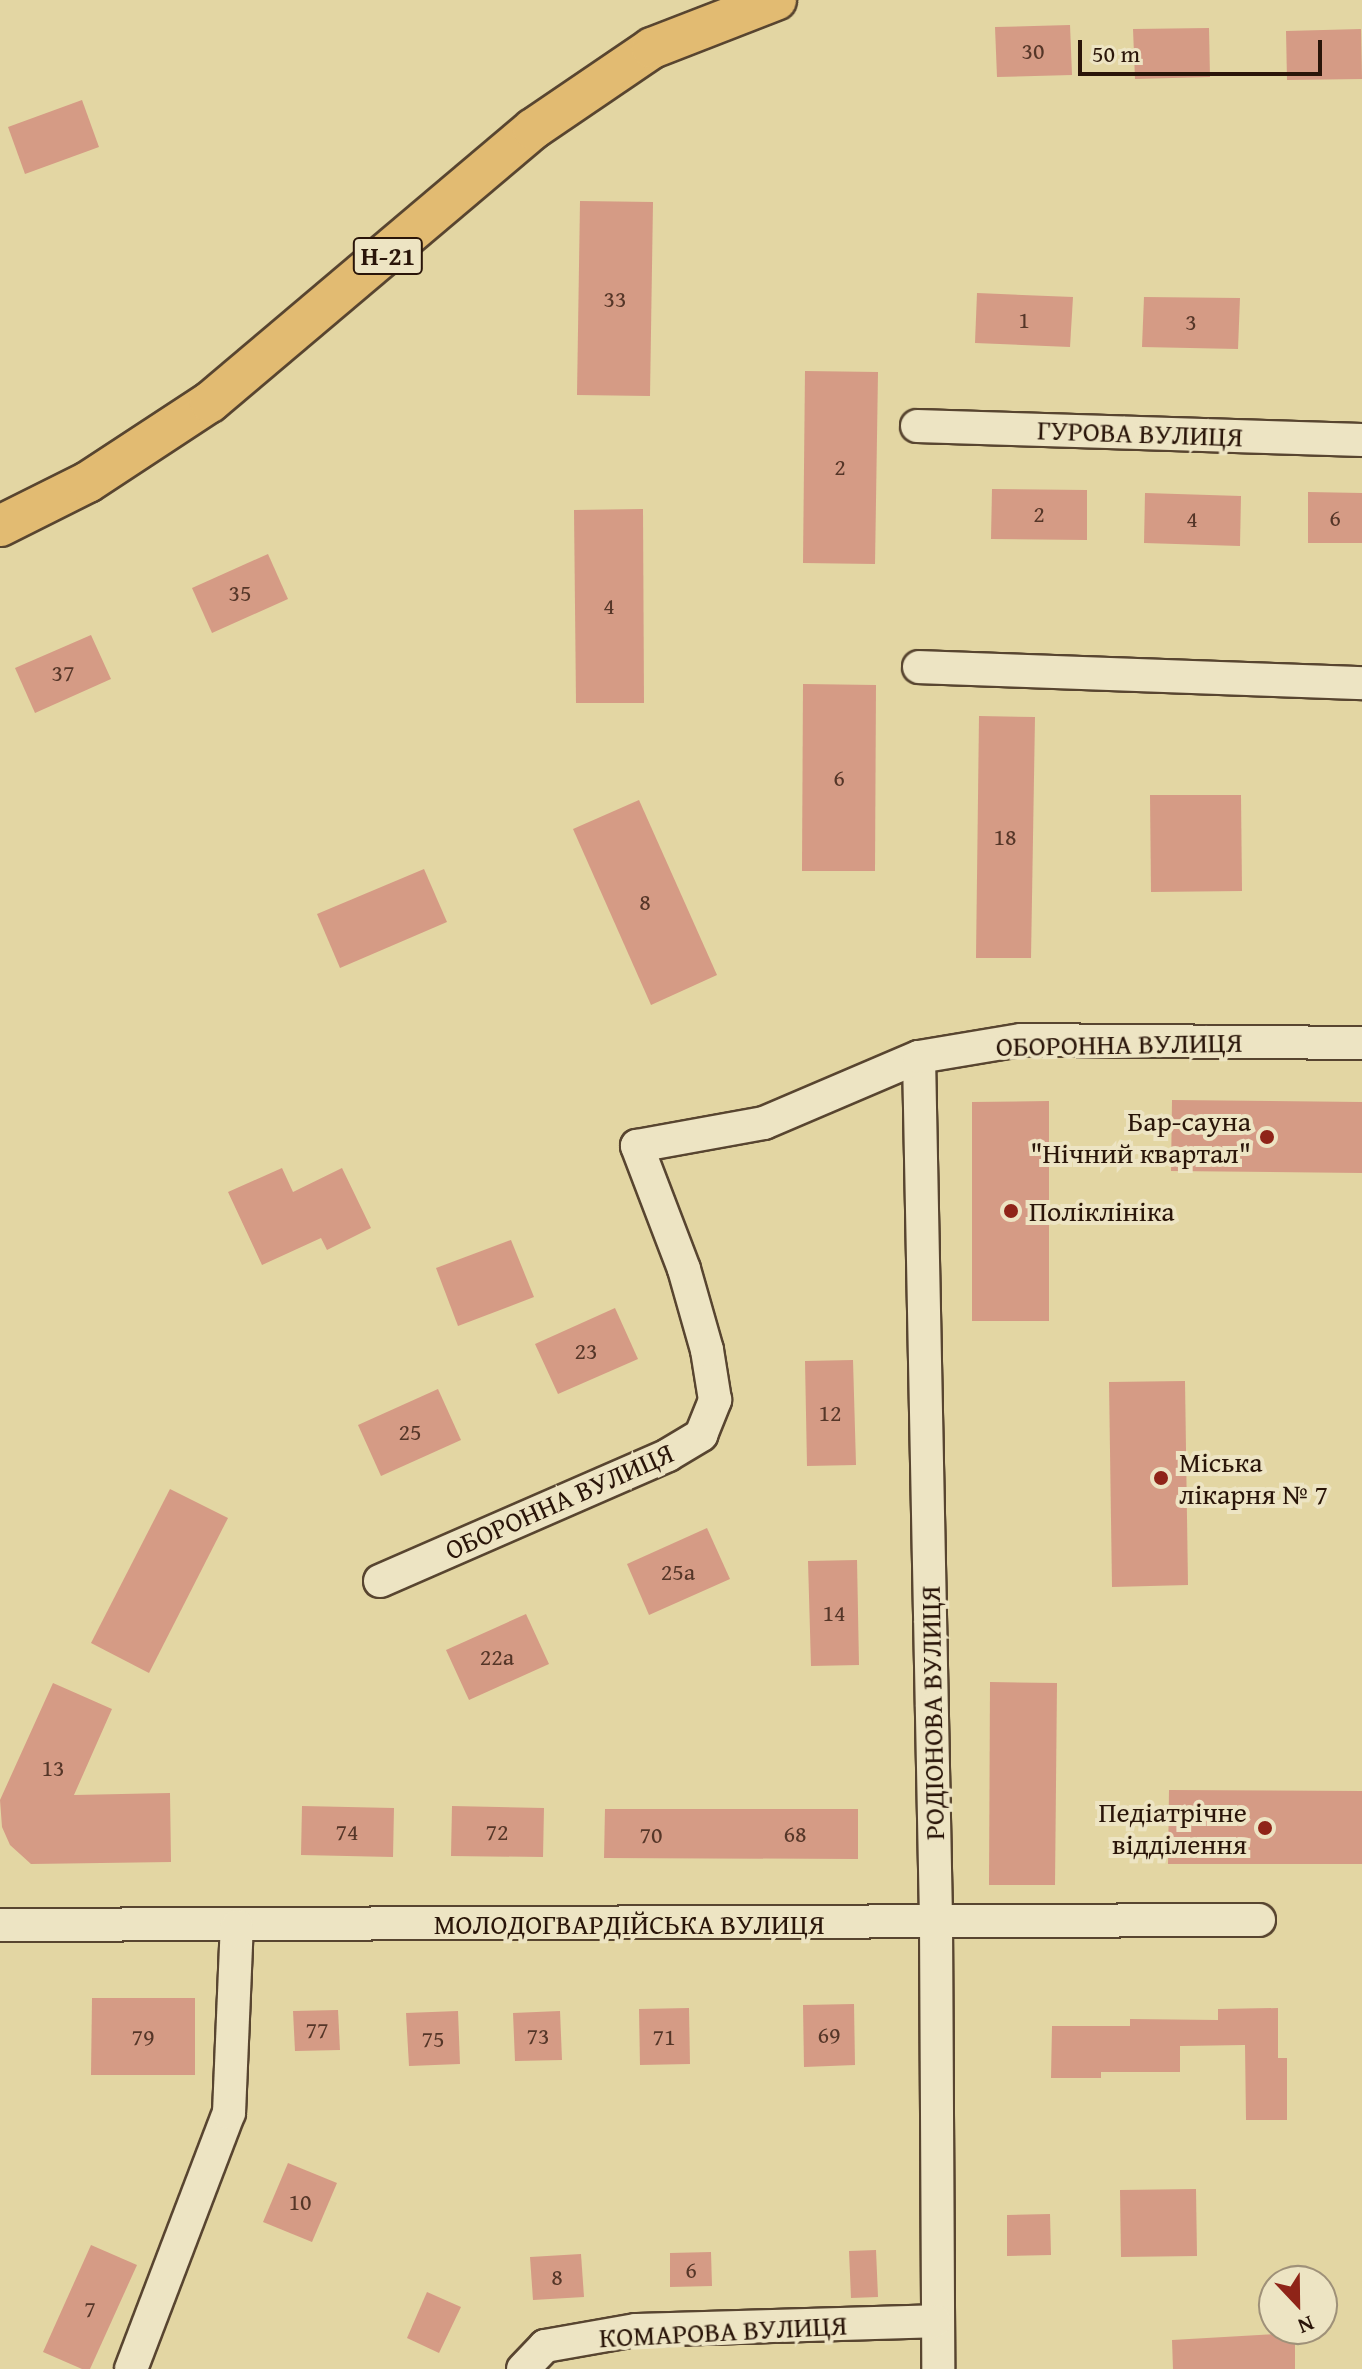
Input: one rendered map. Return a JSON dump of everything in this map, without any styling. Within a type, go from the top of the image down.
[{"type":"main road","name":"Н-21","points":[[0,526],[88,482],[210,402],[533,129],[652,48],[776,0]]},
{"type":"street","name":"ГУРОВА ВУЛИЦЯ","points":[[917,426],[1362,440]]},
{"type":"street","points":[[919,667],[1362,683]]},
{"type":"street","name":"ОБОРОННА ВУЛИЦЯ","points":[[380,1581],[668,1455],[701,1435],[715,1400],[707,1350],[684,1269],[637,1146],[764,1123],[919,1057],[1021,1040],[1362,1043]]},
{"type":"street","name":"РОДІОНОВА ВУЛИЦЯ","points":[[919,1057],[936,1922],[935,2321],[938,2369]]},
{"type":"street","name":"МОЛОДОГВАРДІЙСЬКА ВУЛИЦЯ","points":[[0,1925],[1259,1920]]},
{"type":"street","points":[[131,2369],[229,2113],[237,1926]]},
{"type":"street","name":"КОМАРОВА ВУЛИЦЯ","points":[[523,2369],[545,2346],[636,2330],[935,2321]]},
{"type":"building","points":[[1070,25],[1072,75],[997,77],[995,27]]},
{"type":"building","points":[[1209,28],[1210,77],[1135,79],[1133,29]]},
{"type":"building","points":[[1361,29],[1362,79],[1287,80],[1286,31]]},
{"type":"building","points":[[82,100],[99,147],[25,174],[8,127]]},
{"type":"building","points":[[580,201],[653,202],[650,396],[577,395]]},
{"type":"building","points":[[977,293],[1073,297],[1070,347],[975,343]]},
{"type":"building","points":[[1144,297],[1240,298],[1238,349],[1142,347]]},
{"type":"building","points":[[805,371],[878,372],[875,564],[803,563]]},
{"type":"building","points":[[992,489],[1087,490],[1087,540],[991,539]]},
{"type":"building","points":[[1308,492],[1362,493],[1362,543],[1308,543]]},
{"type":"building","points":[[1145,493],[1241,496],[1240,546],[1144,543]]},
{"type":"building","points":[[643,509],[644,703],[576,703],[574,510]]},
{"type":"building","points":[[268,554],[288,599],[212,633],[192,588]]},
{"type":"building","points":[[91,635],[111,679],[35,713],[15,668]]},
{"type":"building","points":[[803,684],[876,685],[875,871],[802,871]]},
{"type":"building","points":[[979,716],[1035,717],[1031,958],[976,958]]},
{"type":"building","points":[[1150,795],[1241,795],[1242,891],[1151,892]]},
{"type":"building","points":[[639,800],[717,975],[651,1005],[573,829]]},
{"type":"building","points":[[424,869],[447,922],[340,968],[317,914]]},
{"type":"building","name":"Бар-сауна \"Нічний квартал\"","points":[[1172,1100],[1362,1102],[1362,1173],[1171,1171]]},
{"type":"building","name":"Поліклініка","points":[[1049,1101],[1049,1321],[972,1321],[972,1102]]},
{"type":"building","points":[[282,1168],[293,1192],[342,1168],[371,1228],[327,1250],[321,1238],[262,1265],[228,1192]]},
{"type":"building","points":[[511,1240],[534,1297],[458,1326],[436,1268]]},
{"type":"building","points":[[615,1308],[638,1359],[558,1394],[535,1344]]},
{"type":"building","points":[[853,1360],[856,1465],[807,1466],[805,1361]]},
{"type":"building","points":[[1185,1381],[1188,1585],[1112,1587],[1109,1382]]},
{"type":"building","points":[[438,1389],[461,1440],[381,1476],[358,1425]]},
{"type":"building","points":[[170,1489],[228,1518],[149,1673],[91,1643]]},
{"type":"building","points":[[707,1528],[730,1579],[649,1615],[627,1564]]},
{"type":"building","points":[[857,1560],[859,1665],[811,1666],[808,1561]]},
{"type":"building","points":[[526,1614],[549,1664],[469,1700],[446,1650]]},
{"type":"building","points":[[990,1682],[1057,1683],[1055,1885],[989,1885]]},
{"type":"building","points":[[53,1683],[112,1709],[74,1795],[170,1793],[171,1862],[31,1864],[10,1845],[2,1827],[0,1800]]},
{"type":"building","name":"Педіатрічне відділення","points":[[1169,1790],[1362,1791],[1362,1864],[1168,1864]]},
{"type":"building","points":[[302,1806],[394,1808],[393,1857],[301,1855]]},
{"type":"building","points":[[452,1806],[544,1808],[543,1857],[451,1856]]},
{"type":"building","points":[[605,1809],[858,1809],[858,1859],[604,1858]]},
{"type":"building","points":[[92,1998],[195,1998],[195,2075],[91,2075]]},
{"type":"building","points":[[854,2004],[855,2065],[804,2067],[803,2005]]},
{"type":"building","points":[[689,2008],[690,2064],[640,2065],[639,2009]]},
{"type":"building","points":[[1278,2008],[1278,2058],[1287,2058],[1287,2120],[1246,2120],[1245,2045],[1180,2046],[1180,2072],[1101,2072],[1101,2078],[1051,2078],[1052,2026],[1130,2026],[1130,2019],[1218,2020],[1218,2009]]},
{"type":"building","points":[[338,2010],[340,2050],[295,2051],[293,2011]]},
{"type":"building","points":[[458,2011],[460,2064],[409,2066],[406,2013]]},
{"type":"building","points":[[560,2011],[562,2060],[515,2061],[513,2013]]},
{"type":"building","points":[[288,2163],[337,2183],[312,2242],[263,2222]]},
{"type":"building","points":[[1196,2189],[1197,2256],[1121,2257],[1120,2190]]},
{"type":"building","points":[[1050,2214],[1051,2255],[1007,2256],[1007,2215]]},
{"type":"building","points":[[91,2245],[137,2265],[90,2369],[82,2369],[43,2352]]},
{"type":"building","points":[[876,2250],[878,2297],[851,2298],[849,2251]]},
{"type":"building","points":[[711,2252],[712,2286],[670,2287],[670,2253]]},
{"type":"building","points":[[581,2254],[584,2297],[533,2300],[530,2257]]},
{"type":"building","points":[[427,2292],[461,2307],[439,2353],[407,2338]]},
{"type":"building","points":[[1258,2335],[1258,2345],[1295,2345],[1295,2369],[1173,2369],[1172,2340]]},
{"type":"place","name":"Бар-сауна \"Нічний квартал\"","points":[[1267,1137]]},
{"type":"place","name":"Поліклініка","points":[[1011,1211]]},
{"type":"place","name":"Міська лікарня № 7","points":[[1161,1478]]},
{"type":"place","name":"Педіатрічне відділення","points":[[1265,1828]]}]
